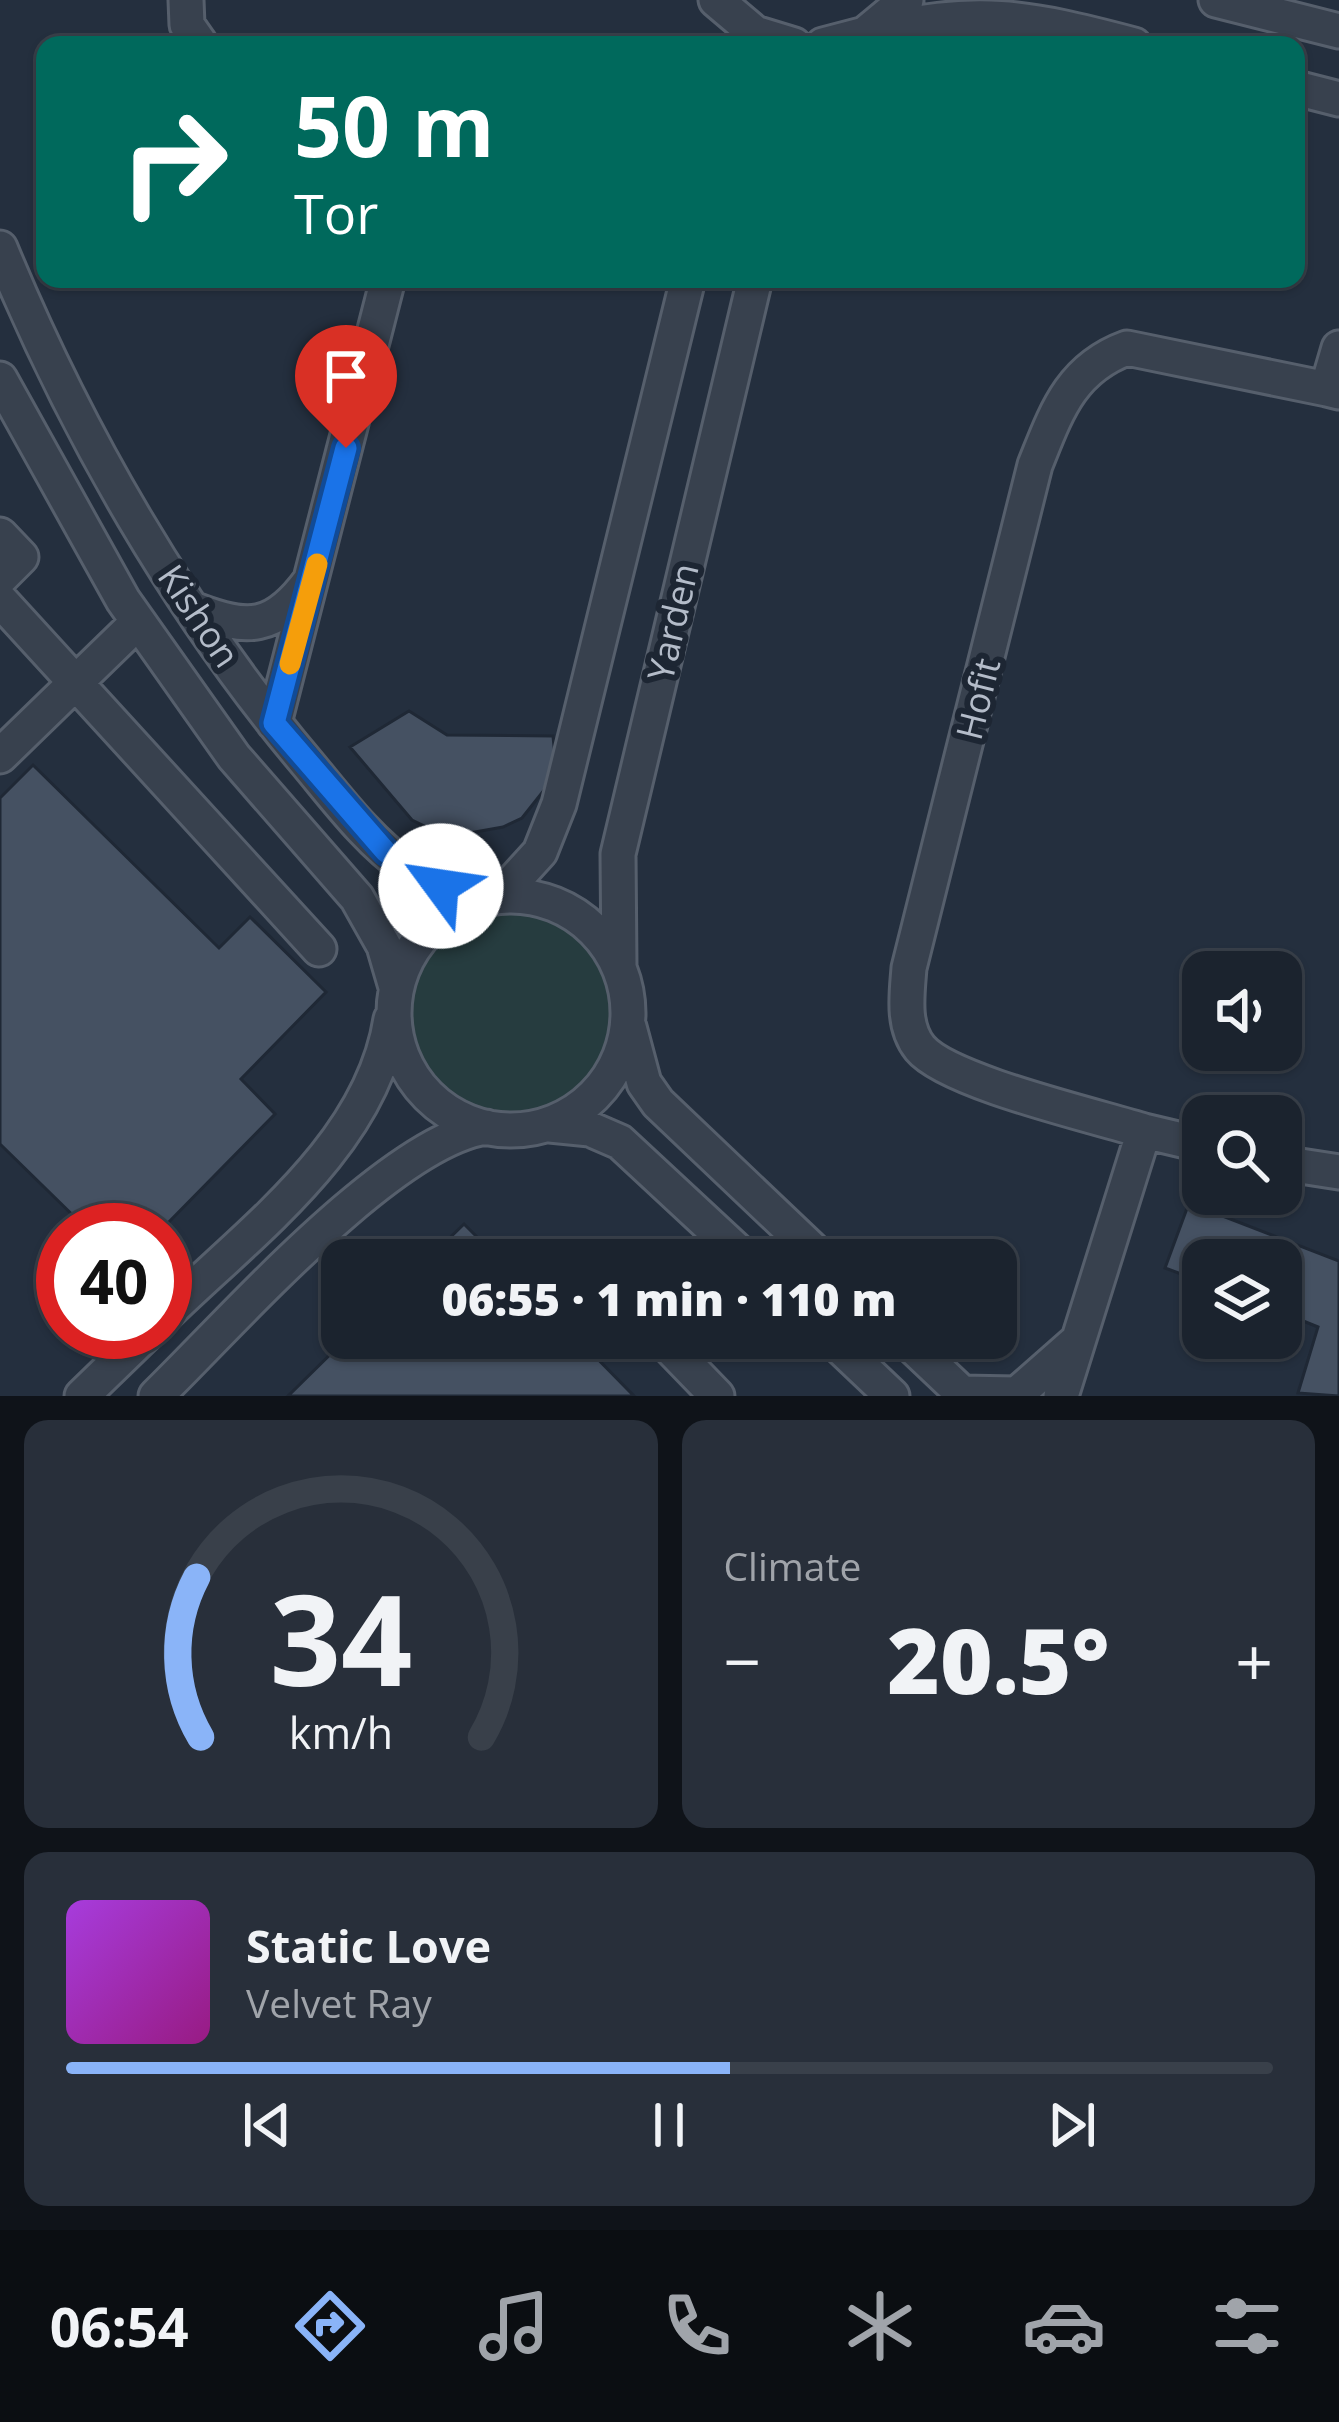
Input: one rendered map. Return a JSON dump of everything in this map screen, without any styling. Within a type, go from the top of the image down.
[{"type":"street","points":[[186,0],[187,25],[195,36]]},
{"type":"street","points":[[715,0],[722,36]]},
{"type":"street","points":[[715,0],[762,36]]},
{"type":"street","points":[[854,36],[906,0]]},
{"type":"street","points":[[1216,0],[1339,31]]},
{"type":"street","points":[[870,36],[972,14],[1055,24],[1100,36]]},
{"type":"street","points":[[1305,91],[1338,100]]},
{"type":"street","name":"Kishon","points":[[0,248],[65,390],[193,609],[274,723],[336,799],[398,861],[441,886],[496,897]]},
{"type":"street","points":[[274,723],[386,288]]},
{"type":"street","name":"Yarden","points":[[496,897],[539,852],[559,804],[686,288]]},
{"type":"street","name":"Yarden","points":[[619,968],[618,854],[752,288]]},
{"type":"street","name":"Hofit","points":[[1182,1139],[945,1069],[918,1047],[906,1012],[909,968],[1035,466],[1062,397],[1095,360],[1127,348],[1333,390],[1339,348]]},
{"type":"street","name":"Kishon","points":[[0,379],[69,510],[138,622],[234,757],[357,898],[389,957],[395,996]]},
{"type":"street","points":[[0,535],[21,557],[0,578]]},
{"type":"street","points":[[193,609],[246,626],[287,611],[315,574]]},
{"type":"street","points":[[0,600],[319,949]]},
{"type":"street","points":[[0,756],[138,622]]},
{"type":"street","points":[[192,1288],[338,1139],[376,1070],[409,955],[430,927],[459,907],[496,897],[537,899],[571,913],[599,937],[619,968],[644,1083],[658,1103],[801,1239]]},
{"type":"street","points":[[395,996],[403,1060],[423,1091],[451,1114],[486,1127],[517,1130],[548,1124],[579,1109],[604,1085],[621,1054],[628,1021]]},
{"type":"street","points":[[548,1124],[590,1129],[620,1142],[724,1239]]},
{"type":"street","points":[[156,1396],[376,1184],[435,1144],[486,1127]]},
{"type":"street","points":[[1061,1396],[1144,1131]]},
{"type":"street","points":[[1302,1166],[1339,1172]]},
{"type":"street","points":[[926,1359],[963,1394],[1017,1394],[1074,1344]]},
{"type":"street","points":[[82,1396],[120,1359]]},
{"type":"street","points":[[682,1359],[717,1396]]},
{"type":"street","points":[[853,1359],[892,1396]]},
{"type":"green space","points":[[511,911],[550,919],[583,941],[605,974],[613,1013],[605,1052],[583,1085],[550,1107],[511,1115],[472,1107],[439,1085],[417,1052],[409,1013],[417,974],[439,941],[472,919]]},
{"type":"building","points":[[409,711],[447,735],[553,736],[555,756],[545,789],[522,818],[503,827],[447,837],[412,820],[350,747]]},
{"type":"building","points":[[33,765],[219,948],[250,917],[326,992],[241,1079],[275,1114],[188,1203],[60,1203],[0,1144],[0,798]]},
{"type":"building","points":[[1185,1215],[1220,1215],[1282,1239],[1182,1239],[1182,1274],[1165,1268]]},
{"type":"building","points":[[464,1224],[479,1239],[449,1239]]},
{"type":"building","points":[[1302,1247],[1339,1261],[1339,1396],[1298,1393],[1318,1327],[1302,1321]]},
{"type":"building","points":[[326,1359],[598,1359],[634,1396],[288,1396]]},
{"type":"slow traffic","points":[[290,664],[317,564]]},
{"type":"route","points":[[346,448],[274,723],[386,852],[441,886]]}]
